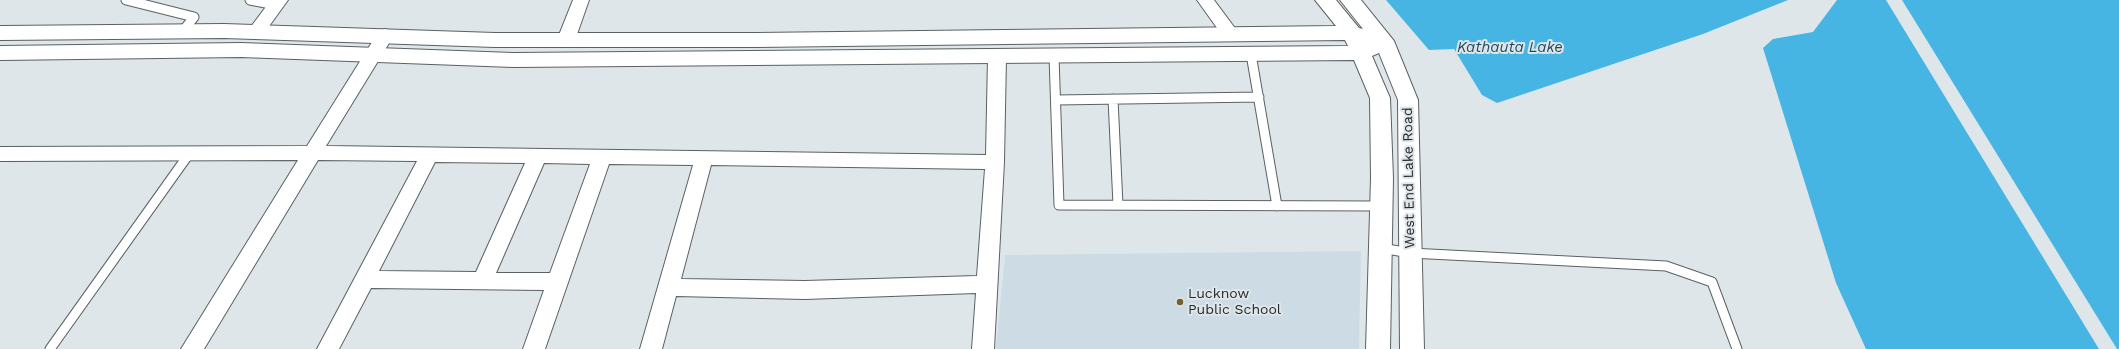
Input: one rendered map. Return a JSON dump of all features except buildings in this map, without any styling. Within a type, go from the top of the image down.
[{"type":"street","points":[[566,40],[582,0]]},
{"type":"street","points":[[1205,0],[1230,35]]},
{"type":"street","name":"West End Lake Road","points":[[1325,0],[1352,33],[1362,53],[1380,98],[1381,248],[1378,349]]},
{"type":"street","name":"West End Lake Road","points":[[1350,0],[1384,41],[1408,100],[1412,349]]},
{"type":"street","points":[[256,32],[278,3]]},
{"type":"street","points":[[0,33],[183,31],[256,32],[385,35],[495,40],[772,40],[1352,33],[1384,41]]},
{"type":"street","points":[[192,349],[385,35]]},
{"type":"street","points":[[0,53],[241,50],[513,60],[997,57],[1362,53],[1384,41]]},
{"type":"street","points":[[983,349],[995,162],[997,57]]},
{"type":"street","points":[[0,154],[313,153],[995,162]]},
{"type":"street","points":[[328,349],[430,154]]},
{"type":"street","points":[[482,281],[538,156]]},
{"type":"street","points":[[534,349],[602,156]]},
{"type":"street","points":[[651,349],[704,158]]},
{"type":"street","points":[[364,279],[558,282]]},
{"type":"street","points":[[667,287],[805,290],[988,284]]},
{"type":"lane","points":[[126,0],[194,17],[183,31]]},
{"type":"lane","points":[[250,0],[278,3]]},
{"type":"lane","points":[[1252,54],[1277,206]]},
{"type":"lane","points":[[1054,56],[1059,205],[1381,206]]},
{"type":"lane","points":[[1056,100],[1259,97]]},
{"type":"lane","points":[[1113,99],[1118,206]]},
{"type":"lane","points":[[50,349],[189,154]]},
{"type":"lane","points":[[1381,248],[1410,253],[1666,266],[1712,282],[1737,349]]},
{"type":"shaded area","name":"Lucknow Public School","points":[[1361,251],[1359,349],[996,349],[1005,255]]},
{"type":"water","name":"Kathauta Lake","points":[[1386,0],[1788,0],[1703,34],[1497,103],[1482,95],[1454,49],[1429,50]]},
{"type":"water","points":[[1837,0],[1886,0],[2099,349],[1866,349],[1836,283],[1763,48],[1773,39],[1813,32]]},
{"type":"water","points":[[1902,0],[2119,0],[2119,349],[2117,349]]},
{"type":"place","name":"Lucknow Public School","points":[[1180,302]]}]
